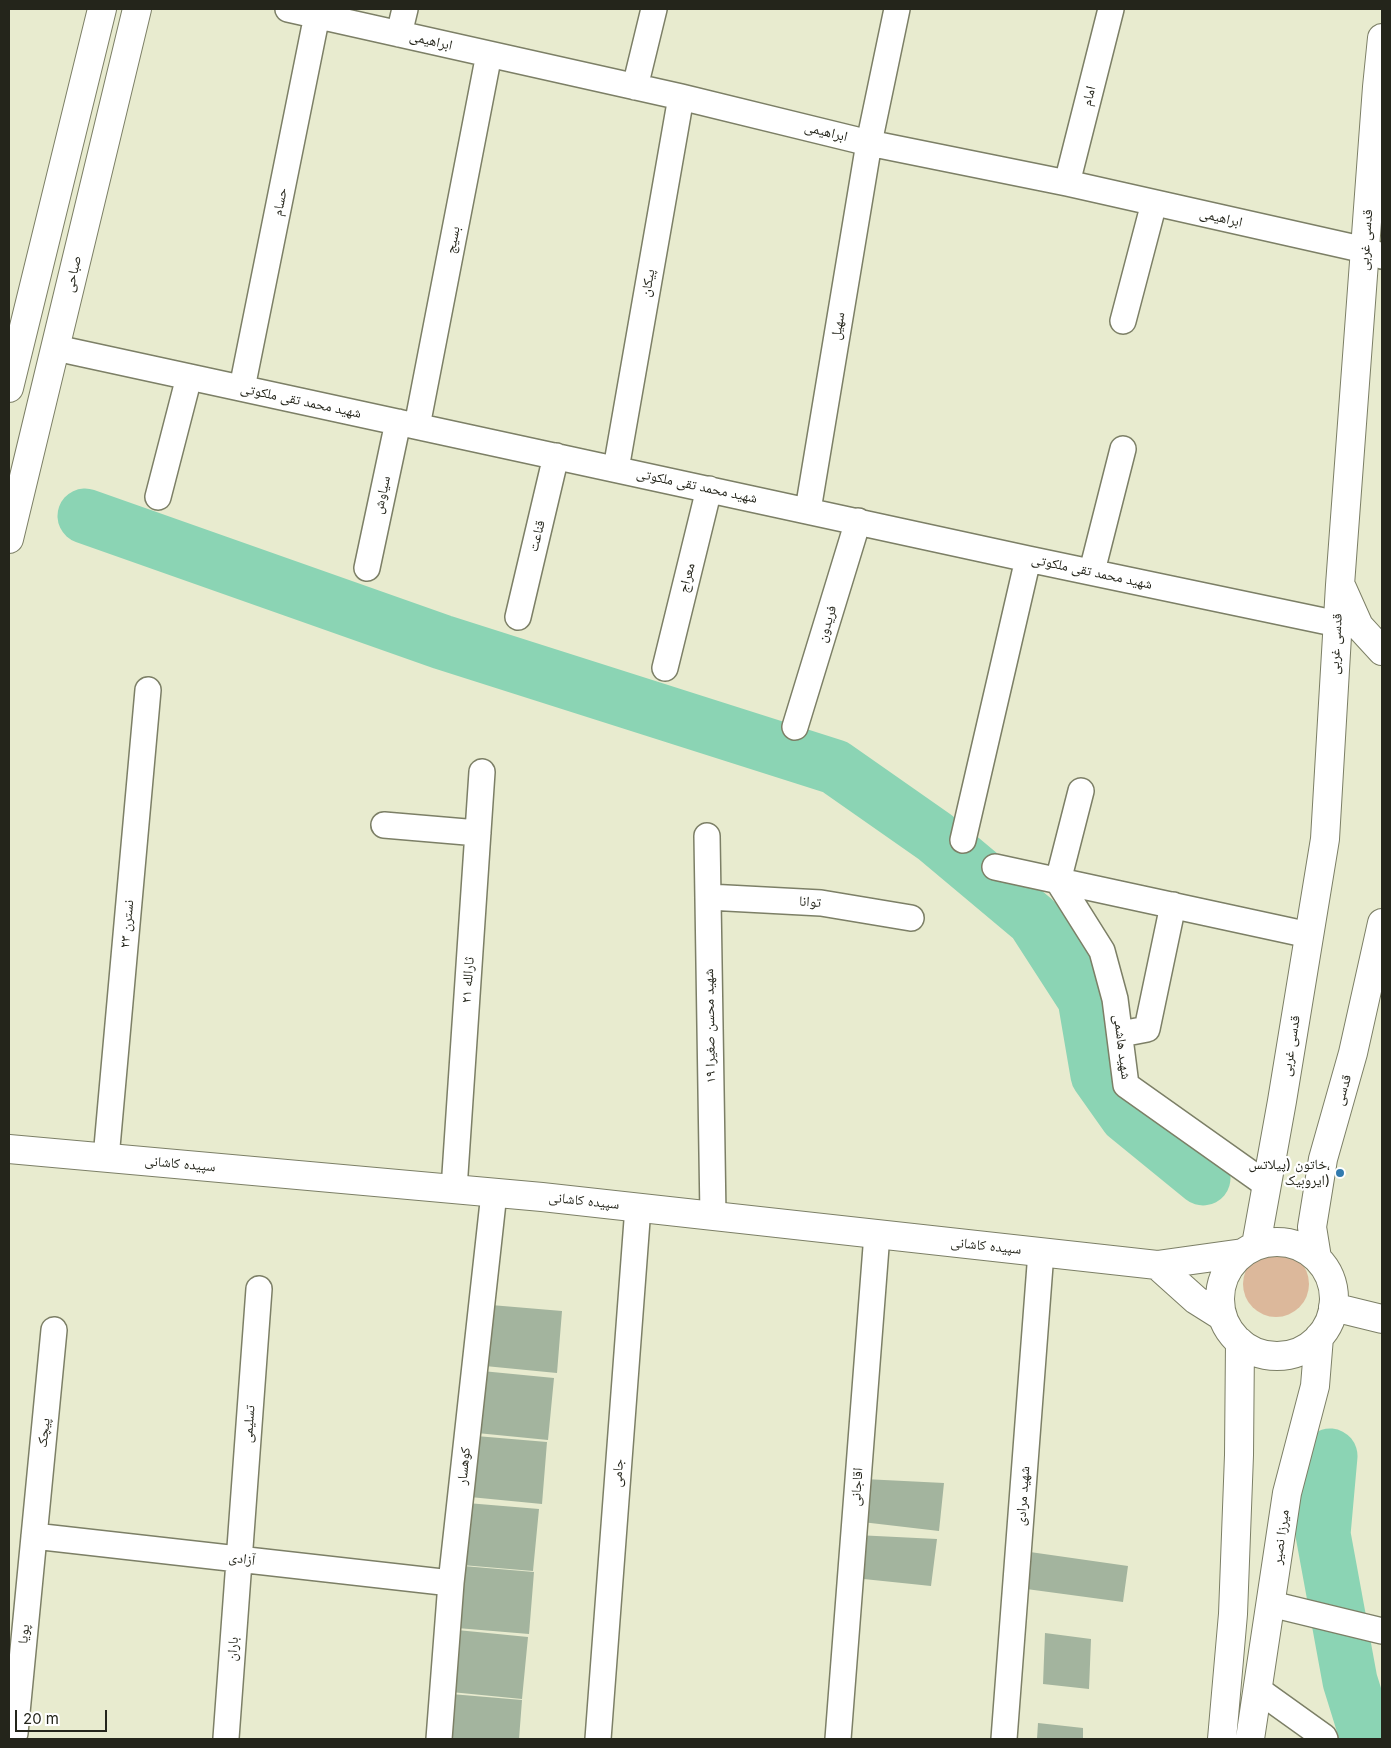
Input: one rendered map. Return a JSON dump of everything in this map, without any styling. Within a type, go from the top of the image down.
[{"type":"street","points":[[9,388],[102,9]]},
{"type":"street","name":"صباحی","points":[[9,539],[137,9]]},
{"type":"street","name":"ابراهیمی","points":[[288,9],[681,97],[869,143],[1067,184],[1373,253]]},
{"type":"street","points":[[399,34],[406,9]]},
{"type":"street","points":[[635,87],[654,9]]},
{"type":"street","name":"سهیل","points":[[808,510],[869,143],[897,9]]},
{"type":"street","name":"امام","points":[[1067,184],[1111,9]]},
{"type":"street","name":"حسام","points":[[242,388],[317,15]]},
{"type":"street","name":"قدسی غربی","points":[[1249,1249],[1267,1186],[1325,839],[1340,585],[1373,253],[1377,87],[1382,38]]},
{"type":"street","name":"بسیج","points":[[408,424],[489,54]]},
{"type":"street","name":"پیکان","points":[[616,469],[681,97]]},
{"type":"street","points":[[1123,321],[1154,203]]},
{"type":"street","name":"شهید محمد تقی ملکوتی","points":[[56,348],[1028,559],[1338,624]]},
{"type":"street","points":[[158,498],[189,377]]},
{"type":"street","name":"سیاوش","points":[[367,568],[408,424]]},
{"type":"street","points":[[1092,571],[1124,449]]},
{"type":"street","name":"قناعت","points":[[518,617],[556,456]]},
{"type":"street","name":"معراج","points":[[665,668],[709,489]]},
{"type":"street","name":"فریدون","points":[[795,727],[858,521]]},
{"type":"street","points":[[963,840],[1028,559]]},
{"type":"street","points":[[1340,585],[1359,626],[1382,651]]},
{"type":"street","name":"نسترن ۲۳","points":[[106,1158],[148,690]]},
{"type":"street","name":"ثارالله ۲۱","points":[[454,1189],[482,772]]},
{"type":"street","points":[[1058,881],[1081,791]]},
{"type":"street","points":[[384,825],[478,833]]},
{"type":"street","name":"شهید محسن صغیرا ۱۹","points":[[707,836],[713,1216]]},
{"type":"street","points":[[995,867],[1309,934]]},
{"type":"street","name":"شهید هاشمی","points":[[1058,881],[1102,951],[1115,999],[1121,1034],[1126,1085],[1267,1186]]},
{"type":"street","name":"توانا","points":[[708,897],[821,903],[911,918]]},
{"type":"street","points":[[1121,1034],[1147,1028],[1173,905]]},
{"type":"street","name":"قدسی","points":[[1317,1258],[1312,1227],[1324,1159],[1353,1053],[1382,923]]},
{"type":"street","name":"سپیده کاشانی","points":[[9,1149],[494,1193],[1157,1265],[1249,1249]]},
{"type":"street","name":"کوهسار","points":[[439,1739],[451,1584],[494,1193]]},
{"type":"street","name":"جامی","points":[[598,1739],[638,1208]]},
{"type":"street","name":"اقاجانی","points":[[838,1739],[876,1234]]},
{"type":"street","points":[[1272,1242],[1288,1242],[1303,1248],[1317,1258],[1328,1272],[1333,1289],[1334,1307],[1326,1328],[1320,1337],[1302,1351],[1281,1356],[1259,1353],[1240,1342],[1230,1331],[1223,1317],[1220,1303],[1220,1289],[1225,1275],[1233,1263],[1249,1249],[1272,1242]]},
{"type":"street","name":"شهید مرادی","points":[[1004,1739],[1041,1252]]},
{"type":"street","points":[[1157,1265],[1196,1300],[1223,1317]]},
{"type":"street","name":"تسلیمی","points":[[240,1559],[259,1289]]},
{"type":"street","points":[[1334,1307],[1382,1319]]},
{"type":"street","name":"پیچک","points":[[34,1536],[54,1330]]},
{"type":"street","name":"میرزا نصیر","points":[[1250,1739],[1287,1493],[1315,1386],[1320,1337]]},
{"type":"street","points":[[1222,1739],[1232,1624],[1239,1455],[1240,1342]]},
{"type":"street","name":"آزادی","points":[[34,1536],[451,1584]]},
{"type":"street","name":"پویا","points":[[15,1733],[34,1536]]},
{"type":"street","name":"باران","points":[[226,1738],[240,1559]]},
{"type":"street","points":[[1232,1624],[1269,1616],[1378,1630]]},
{"type":"street","points":[[1257,1689],[1325,1739]]},
{"type":"shaded area","points":[[1276,1251],[1289,1254],[1299,1261],[1306,1271],[1309,1284],[1306,1297],[1299,1307],[1289,1314],[1276,1317],[1263,1314],[1253,1307],[1246,1297],[1243,1284],[1246,1271],[1253,1261],[1263,1254]]},
{"type":"building","points":[[491,1305],[562,1311],[557,1373],[485,1366]]},
{"type":"building","points":[[482,1371],[554,1378],[548,1440],[477,1433]]},
{"type":"building","points":[[476,1436],[547,1442],[542,1504],[470,1497]]},
{"type":"building","points":[[864,1479],[944,1483],[939,1531],[862,1522]]},
{"type":"building","points":[[467,1503],[539,1509],[533,1571],[462,1565]]},
{"type":"building","points":[[856,1535],[937,1539],[931,1586],[854,1578]]},
{"type":"building","points":[[1023,1551],[1128,1566],[1123,1602],[1019,1588]]},
{"type":"building","points":[[463,1566],[534,1572],[529,1634],[457,1628]]},
{"type":"building","points":[[457,1630],[528,1637],[522,1699],[451,1692]]},
{"type":"building","points":[[1045,1633],[1091,1639],[1089,1689],[1043,1684]]},
{"type":"building","points":[[451,1694],[522,1700],[519,1739],[447,1739]]},
{"type":"building","points":[[1038,1723],[1083,1728],[1083,1739],[1037,1739]]},
{"type":"waterway","points":[[85,516],[442,642],[835,767],[935,837],[1034,920],[1085,999],[1098,1075],[1127,1116],[1203,1178]]},
{"type":"waterway","points":[[1330,1456],[1323,1534],[1350,1681],[1368,1739]]},
{"type":"place","name":"خاتون (پیلاتس، ایروبیک)","points":[[1340,1173]]}]
